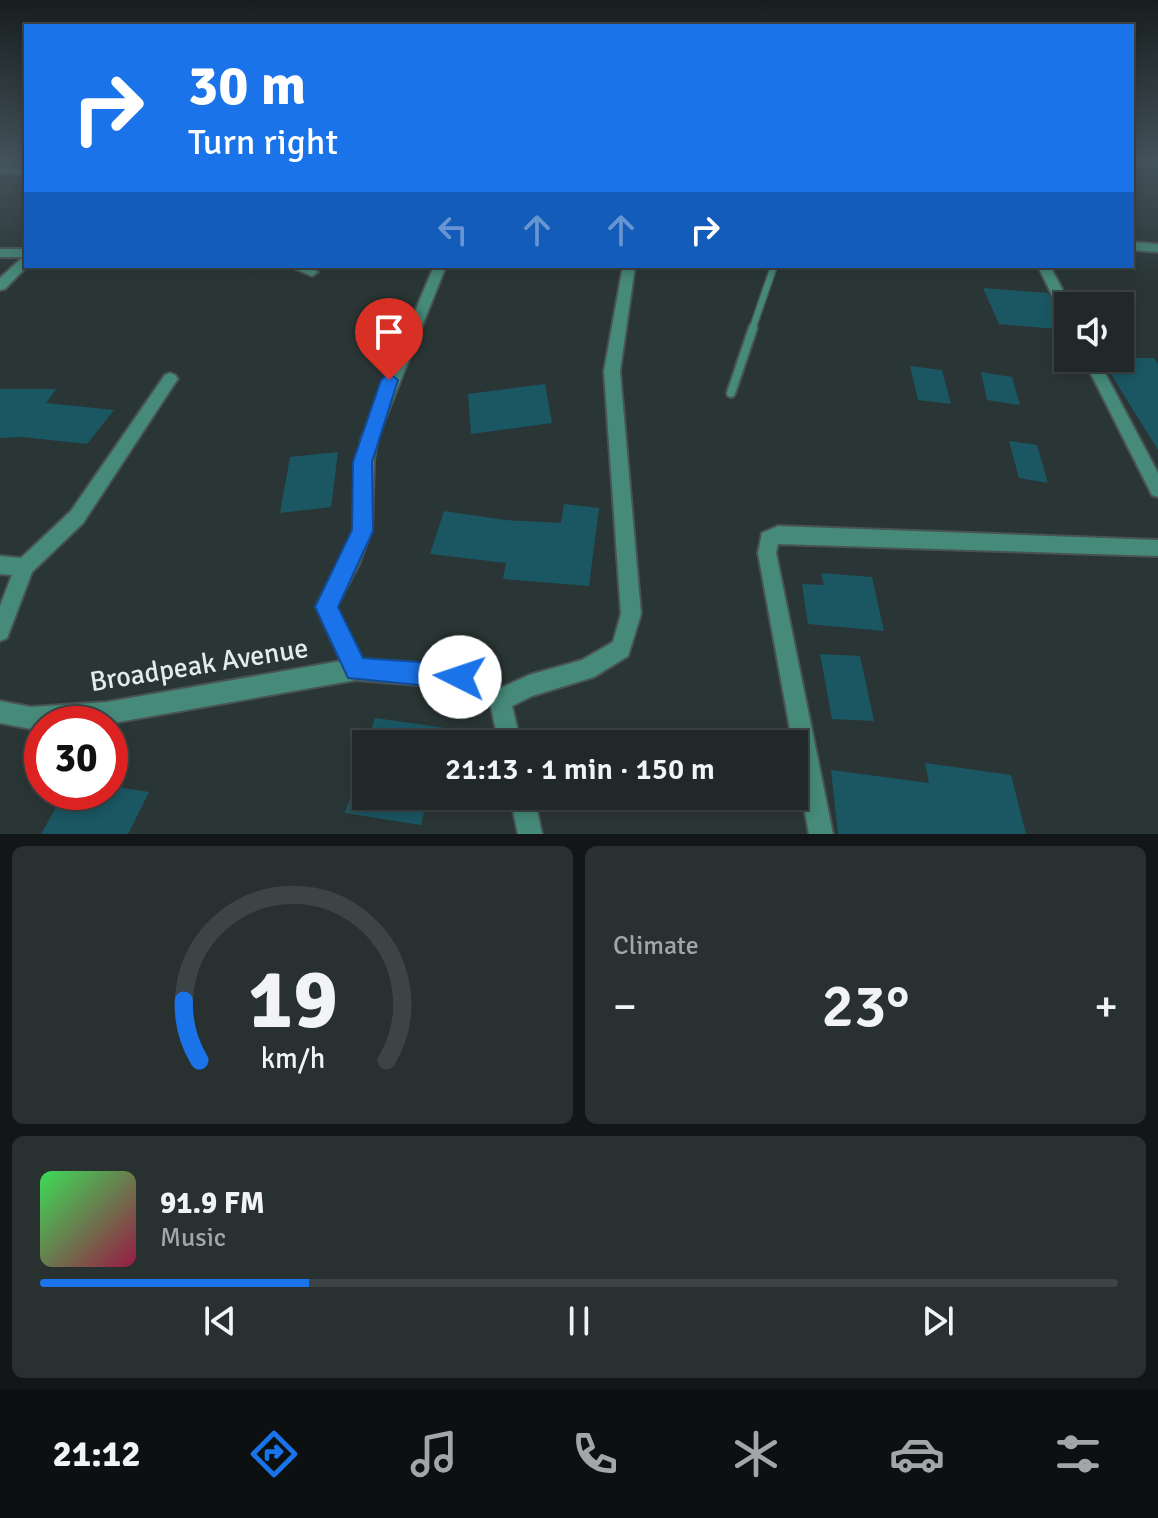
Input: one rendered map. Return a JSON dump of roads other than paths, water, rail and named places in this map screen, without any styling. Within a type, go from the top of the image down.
[{"type":"street","points":[[1134,246],[1158,248]]},
{"type":"street","points":[[0,253],[24,253]]},
{"type":"street","points":[[0,286],[24,262]]},
{"type":"street","points":[[300,268],[312,272]]},
{"type":"street","points":[[356,669],[326,607],[363,531],[363,462],[389,380],[427,305],[439,268]]},
{"type":"street","points":[[507,730],[500,700],[529,686],[586,669],[621,649],[631,614],[612,371],[629,268]]},
{"type":"street","points":[[1045,268],[1057,292]]},
{"type":"street","points":[[1097,372],[1158,490]]},
{"type":"street","points":[[0,631],[25,567],[77,517],[170,379]]},
{"type":"street","points":[[821,834],[767,553],[769,539],[778,534],[1158,548]]},
{"type":"street","points":[[0,565],[25,567]]},
{"type":"street","name":"Broadpeak Avenue","points":[[0,712],[31,718],[107,713],[356,669],[460,677],[500,700]]},
{"type":"street","points":[[525,810],[530,834]]},
{"type":"lane","points":[[731,393],[773,268]]}]
